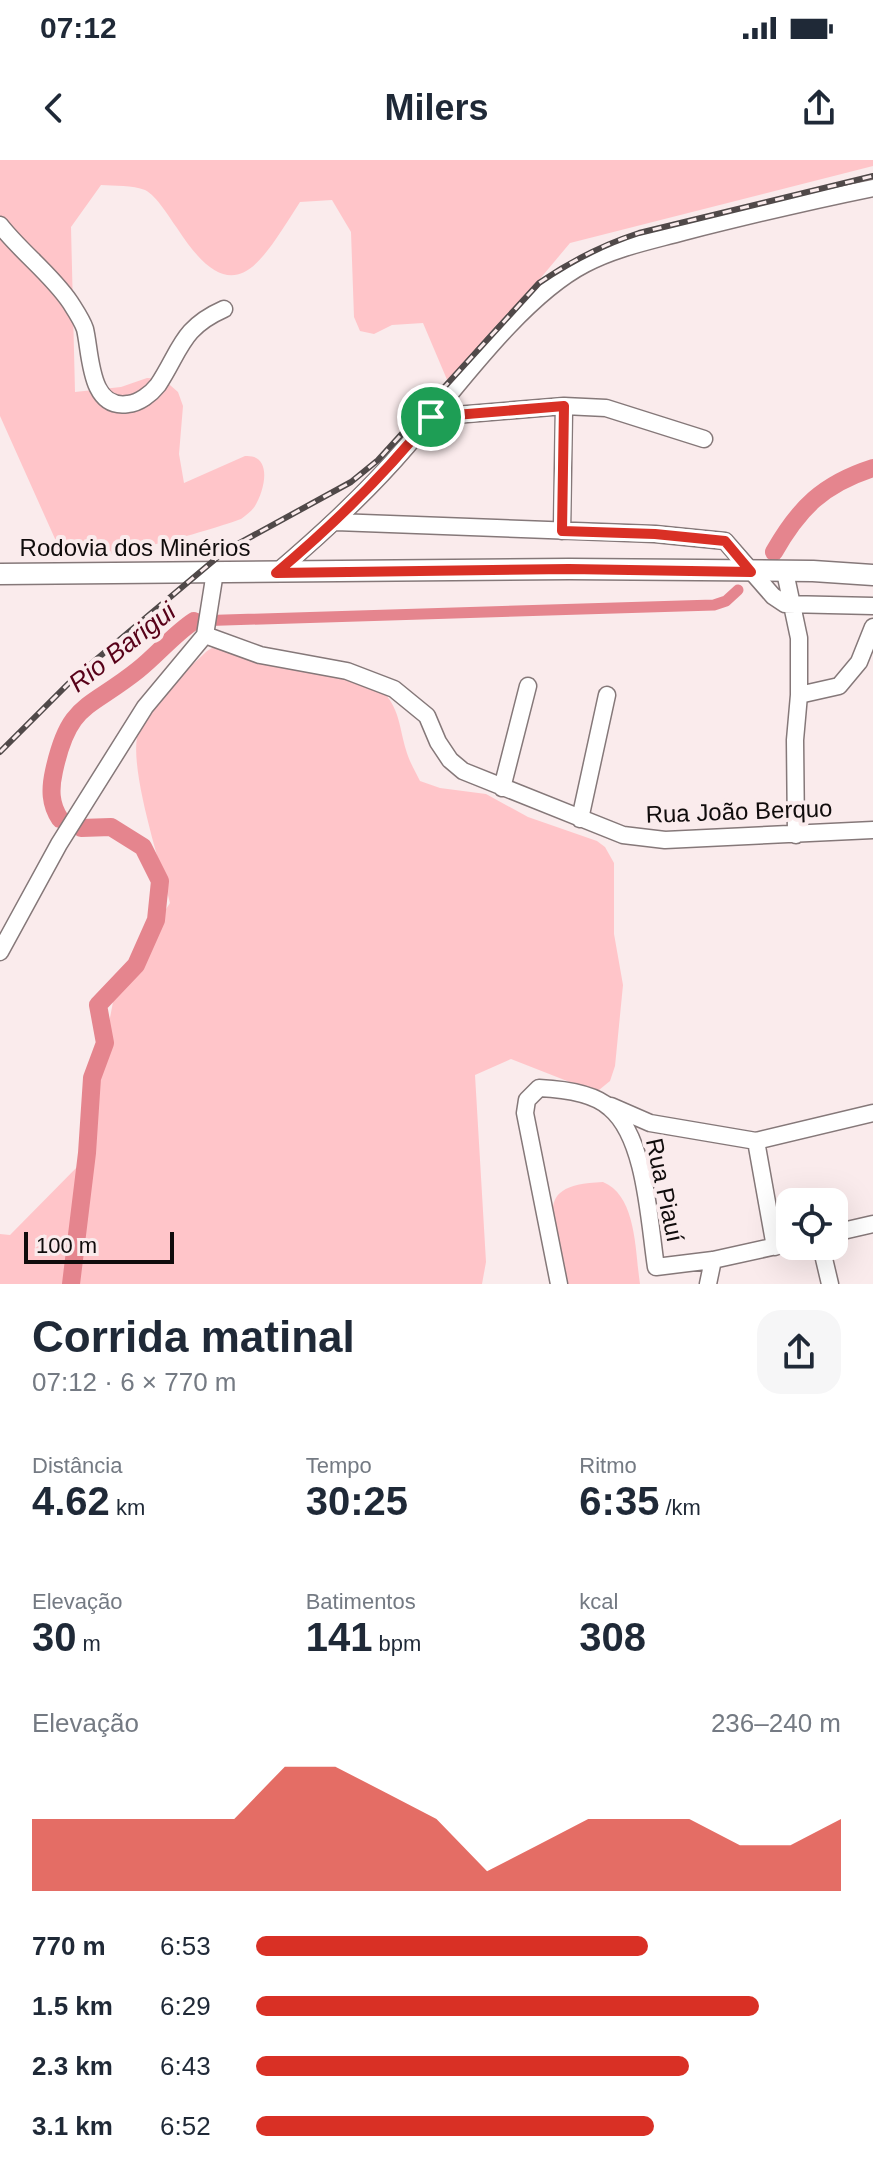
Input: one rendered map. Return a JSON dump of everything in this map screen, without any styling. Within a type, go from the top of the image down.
[{"type":"main road","name":"Rodovia dos Minérios","points":[[0,574],[569,569],[873,575]]},
{"type":"street","points":[[276,573],[336,522],[376,482],[431,417],[539,298],[561,278],[584,264],[633,245],[765,210],[873,188]]},
{"type":"street","points":[[0,225],[68,300],[84,325],[94,378],[100,392],[118,405],[132,404],[146,397],[157,386],[190,329],[224,309]]},
{"type":"street","points":[[431,417],[564,406],[606,408],[704,439]]},
{"type":"street","points":[[562,531],[564,406]]},
{"type":"street","points":[[336,522],[655,534],[725,541],[773,596],[785,604],[873,606]]},
{"type":"street","points":[[0,952],[59,844],[145,707],[205,635],[215,572]]},
{"type":"street","points":[[785,572],[799,638],[795,740],[796,835]]},
{"type":"street","points":[[799,695],[839,686],[859,662],[873,627]]},
{"type":"street","name":"Rua João Berquo","points":[[205,635],[260,655],[347,671],[394,689],[427,716],[450,760],[463,771],[580,819],[640,839],[873,830]]},
{"type":"street","points":[[502,788],[528,686]]},
{"type":"street","points":[[580,819],[607,695]]},
{"type":"street","points":[[559,1284],[525,1113],[527,1100],[539,1088],[557,1089],[650,1123],[756,1141],[873,1113]]},
{"type":"street","name":"Rua Piauí","points":[[609,1106],[624,1124],[637,1153],[656,1267],[713,1260]]},
{"type":"street","points":[[756,1141],[776,1218]]},
{"type":"street","points":[[848,1230],[873,1224]]},
{"type":"street","points":[[708,1284],[713,1260],[776,1246]]},
{"type":"street","points":[[824,1260],[830,1284]]},
{"type":"shaded area","points":[[0,160],[873,160],[873,166],[570,243],[456,379],[448,382],[423,323],[392,325],[374,334],[360,331],[354,317],[351,232],[332,200],[300,202],[259,261],[245,272],[230,275],[215,270],[197,255],[162,207],[145,190],[101,185],[71,227],[75,392],[121,387],[147,378],[163,379],[178,392],[183,406],[179,454],[184,483],[245,456],[260,461],[264,483],[252,510],[241,519],[137,549],[82,557],[67,552],[56,541],[0,416]]},
{"type":"shaded area","points":[[231,644],[381,689],[395,711],[407,754],[420,781],[440,788],[486,794],[528,817],[597,841],[605,847],[614,863],[614,934],[623,985],[615,1066],[610,1081],[599,1090],[590,1090],[511,1059],[475,1075],[486,1262],[482,1284],[0,1284],[0,1234],[10,1235],[83,1161],[116,986],[170,903],[141,789],[136,745],[139,730],[151,708],[188,668],[217,645]]},
{"type":"shaded area","points":[[603,1182],[614,1189],[628,1212],[640,1284],[561,1284],[553,1213],[555,1201],[562,1191],[578,1185]]},
{"type":"waterway","name":"Rio Barigui","points":[[774,552],[793,523],[814,500],[840,482],[873,468]]},
{"type":"waterway","name":"Rio Barigui","points":[[194,621],[714,605],[726,601],[738,590]]},
{"type":"waterway","name":"Rio Barigui","points":[[60,819],[53,802],[53,778],[60,748],[74,719],[93,701],[138,670],[194,621]]},
{"type":"waterway","name":"Rio Barigui","points":[[71,1284],[87,1153],[92,1078],[105,1043],[98,1005],[136,965],[156,920],[160,881],[143,847],[111,827],[81,828]]},
{"type":"railway","points":[[0,752],[73,679],[225,551],[351,482],[378,460],[539,283],[551,275],[600,248],[639,233],[873,176]]},
{"type":"route","points":[[564,406],[562,531],[655,534],[725,541],[751,572],[569,569],[276,573],[336,522],[376,482],[431,417],[564,406]]}]
